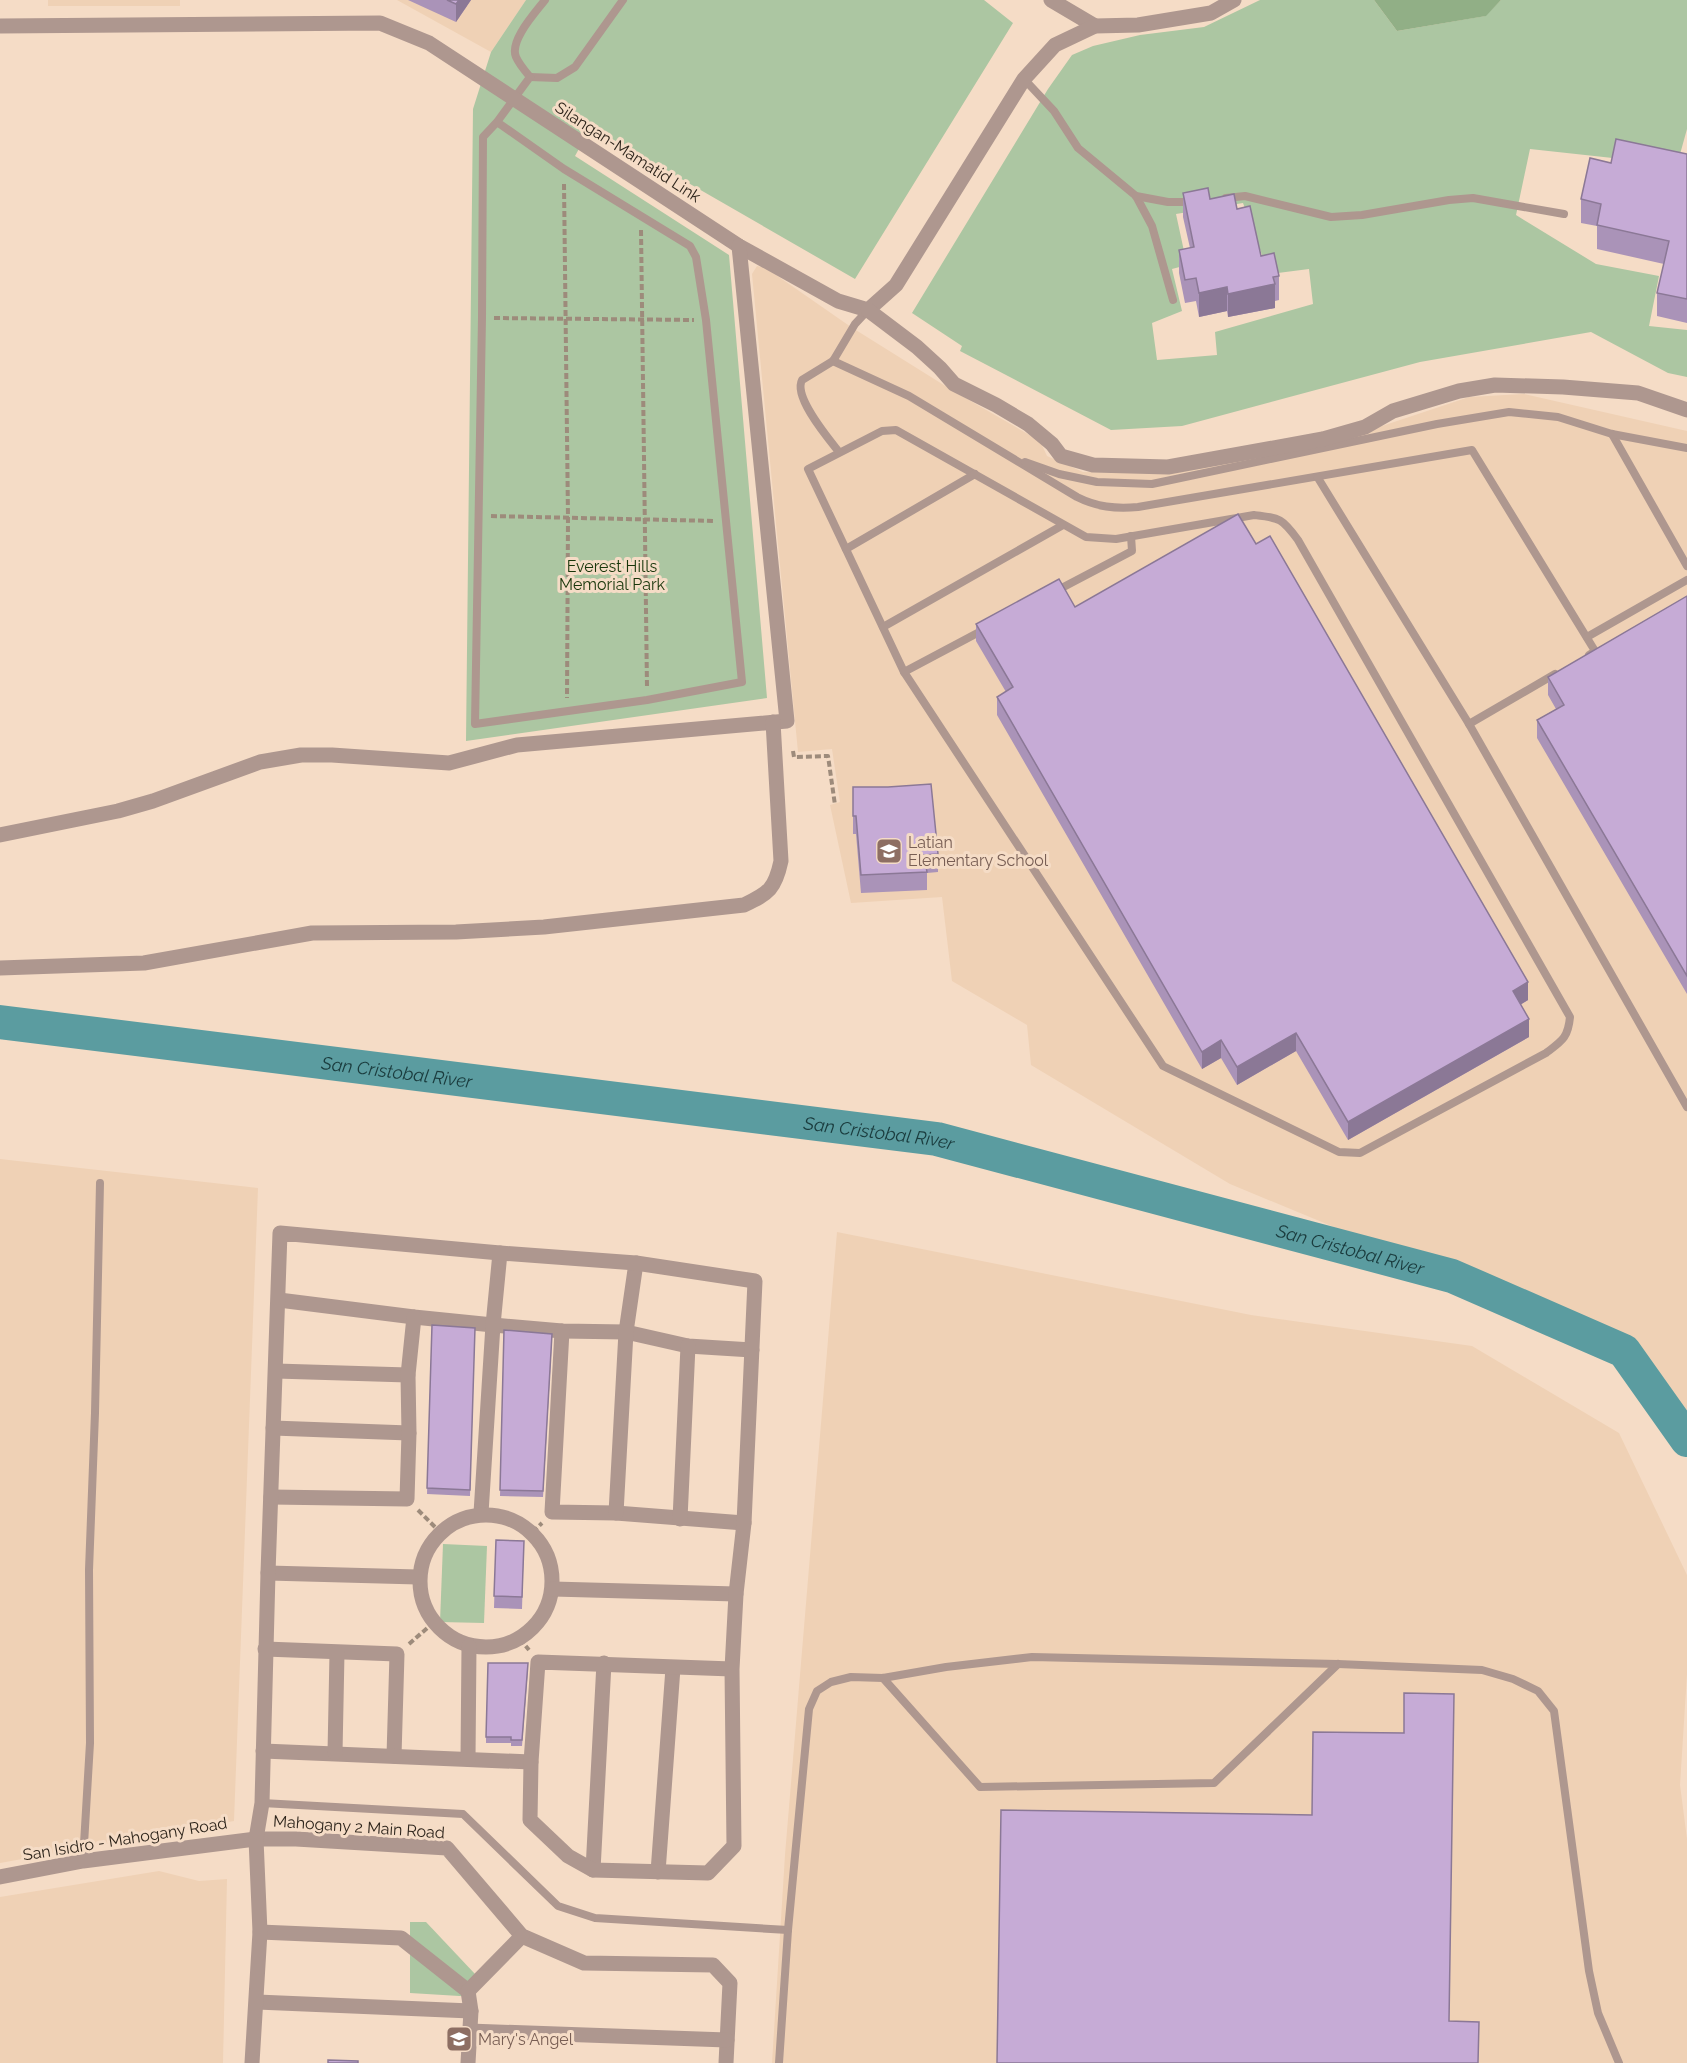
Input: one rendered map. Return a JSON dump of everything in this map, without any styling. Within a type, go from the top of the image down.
[{"type":"street","points":[[1051,0],[1095,26]]},
{"type":"street","points":[[1234,0],[1211,13],[1138,25],[1095,26],[1055,45],[1024,79],[896,285],[868,310],[917,347],[954,384],[1028,424],[1052,444],[1062,456],[1094,465],[1168,467],[1323,439],[1365,427],[1392,411],[1459,391],[1495,385],[1563,387],[1638,393],[1687,410]]},
{"type":"street","name":"Silangan-Mamatid Link","points":[[0,26],[380,23],[429,43],[739,246],[838,301],[868,310]]},
{"type":"street","points":[[0,968],[144,963],[312,933],[456,932],[544,927],[744,905],[764,895],[777,880],[781,861],[780,721],[739,246]]},
{"type":"street","points":[[0,835],[118,811],[153,801],[260,762],[301,755],[449,763],[517,745],[780,721]]},
{"type":"street","points":[[252,2063],[260,1932],[256,1839],[262,1803],[267,1573],[280,1233],[636,1263],[755,1281],[744,1523],[736,1594],[732,1669],[734,1846],[708,1873],[593,1870],[568,1856],[530,1820],[531,1762],[538,1662],[732,1669]]},
{"type":"street","points":[[481,1513],[500,1253]]},
{"type":"street","points":[[616,1513],[626,1332],[636,1263]]},
{"type":"street","points":[[279,1300],[493,1325],[562,1331],[626,1332],[688,1346],[752,1350]]},
{"type":"street","points":[[271,1497],[407,1499],[408,1375],[414,1317]]},
{"type":"street","points":[[562,1331],[552,1512],[616,1513],[744,1523]]},
{"type":"street","points":[[680,1519],[688,1346]]},
{"type":"street","points":[[276,1371],[408,1375]]},
{"type":"street","points":[[273,1428],[409,1433]]},
{"type":"street","points":[[481,1513],[509,1517],[533,1532],[549,1558],[553,1589],[547,1609],[536,1626],[520,1639],[469,1646],[449,1637],[433,1623],[421,1601],[418,1577],[439,1532],[481,1513]]},
{"type":"street","points":[[267,1573],[418,1577]]},
{"type":"street","points":[[553,1589],[736,1594]]},
{"type":"street","points":[[468,1759],[469,1646]]},
{"type":"street","points":[[265,1649],[397,1654],[394,1756]]},
{"type":"street","points":[[335,1753],[337,1653]]},
{"type":"street","points":[[593,1870],[604,1663]]},
{"type":"street","points":[[658,1872],[673,1668]]},
{"type":"street","points":[[263,1751],[531,1762]]},
{"type":"street","name":"San Isidro - Mahogany Road","points":[[0,1877],[83,1861],[256,1839]]},
{"type":"street","name":"Mahogany 2 Main Road","points":[[256,1839],[296,1839],[447,1848],[522,1936]]},
{"type":"street","points":[[260,1932],[401,1938],[468,1992],[471,2011],[468,2063]]},
{"type":"street","points":[[468,1992],[522,1936],[584,1963],[713,1965],[730,1983],[726,2063]]},
{"type":"street","points":[[257,2002],[471,2011]]},
{"type":"street","points":[[469,2031],[727,2040]]},
{"type":"lane","points":[[530,77],[516,56],[515,47],[518,36],[545,0]]},
{"type":"lane","points":[[530,77],[557,78],[575,67],[623,0]]},
{"type":"lane","points":[[497,122],[564,169],[690,246],[696,257],[706,320],[741,682],[647,700],[475,724],[483,137],[530,77]]},
{"type":"lane","points":[[1024,79],[1054,111],[1078,148],[1136,196],[1152,226],[1173,300]]},
{"type":"lane","points":[[1136,196],[1168,202],[1199,202]]},
{"type":"lane","points":[[1222,199],[1245,196],[1331,217],[1362,215],[1473,198],[1564,214]]},
{"type":"lane","points":[[838,452],[812,415],[800,392],[800,384],[802,380],[833,360],[855,324],[868,310]]},
{"type":"lane","points":[[833,360],[909,396],[1088,502],[1101,507],[1119,509],[1138,507],[1472,450],[1595,651],[1586,657]]},
{"type":"lane","points":[[1008,455],[1059,474],[1097,482],[1152,484],[1437,424],[1509,412],[1558,417],[1612,434],[1687,448]]},
{"type":"lane","points":[[896,430],[1086,537],[1108,539],[1131,536],[1254,515],[1275,517],[1286,523],[1298,540],[1570,1017],[1569,1029],[1565,1038],[1536,1059],[1360,1153],[1349,1154],[1339,1152],[1163,1066],[904,672],[808,469],[838,452],[882,431],[896,430]]},
{"type":"lane","points":[[1612,434],[1687,566]]},
{"type":"lane","points":[[846,549],[975,474]]},
{"type":"lane","points":[[1318,478],[1469,724],[1687,1107]]},
{"type":"lane","points":[[883,627],[1063,525]]},
{"type":"lane","points":[[1049,595],[1132,551],[1131,536]]},
{"type":"lane","points":[[1587,637],[1687,580]]},
{"type":"lane","points":[[904,672],[997,622]]},
{"type":"lane","points":[[1469,724],[1566,668]]},
{"type":"lane","points":[[83,1861],[90,1743],[89,1570],[100,1183]]},
{"type":"lane","points":[[779,2063],[788,1930],[809,1709],[818,1691],[831,1682],[851,1677],[883,1678],[946,1667],[1032,1657],[1338,1664],[1482,1670],[1513,1679],[1538,1691],[1554,1712],[1589,1971],[1598,2013],[1619,2063]]},
{"type":"lane","points":[[883,1678],[981,1787],[1214,1783],[1338,1664]]},
{"type":"lane","points":[[262,1803],[463,1814],[558,1906],[595,1918],[788,1930]]},
{"type":"path","points":[[564,169],[568,518],[566,711]]},
{"type":"path","points":[[641,216],[647,700]]},
{"type":"path","points":[[482,318],[706,320]]},
{"type":"path","points":[[478,516],[726,521]]},
{"type":"path","points":[[780,721],[794,757],[828,756],[835,805]]},
{"type":"path","points":[[407,1499],[439,1532]]},
{"type":"path","points":[[397,1654],[433,1623]]},
{"type":"shaded area","points":[[48,0],[180,0],[180,6],[48,6]]},
{"type":"shaded area","points":[[397,0],[526,0],[491,52]]},
{"type":"shaded area","points":[[757,266],[766,268],[851,327],[955,392],[1040,441],[1047,456],[1083,472],[1152,473],[1352,436],[1469,397],[1524,394],[1687,431],[1687,1440],[1624,1351],[1452,1276],[1230,1184],[1031,1065],[1027,1025],[952,981],[942,897],[851,903],[830,805],[840,802],[832,749],[798,752],[752,274]]},
{"type":"shaded area","points":[[0,1159],[258,1188],[234,1821],[0,1863]]},
{"type":"shaded area","points":[[837,1232],[1251,1315],[1472,1346],[1619,1433],[1687,1575],[1687,1674],[1680,1785],[1687,1839],[1687,2063],[772,2063],[785,1855]]},
{"type":"shaded area","points":[[159,1871],[199,1881],[227,1879],[223,2063],[0,2063],[0,1897]]},
{"type":"green space","name":"Everest Hills Memorial Park","points":[[526,0],[984,0],[1013,23],[855,279],[591,127],[575,156],[729,255],[767,698],[466,741],[473,109],[491,52]]},
{"type":"green space","points":[[1260,0],[1374,0],[1397,31],[1485,16],[1501,0],[1687,0],[1687,129],[1677,165],[1530,149],[1516,215],[1596,264],[1659,276],[1649,326],[1687,330],[1687,377],[1668,373],[1591,332],[1420,362],[1182,426],[1111,430],[960,351],[962,346],[912,313],[1048,89],[1072,55],[1093,46],[1140,35],[1204,27]],"holes":[[[1243,203],[1269,274],[1309,269],[1313,304],[1215,332],[1217,355],[1157,360],[1152,323],[1182,311],[1172,269],[1187,265],[1176,214]]]},
{"type":"green space","points":[[1374,0],[1501,0],[1486,16],[1397,31]]},
{"type":"green space","points":[[443,1544],[487,1546],[484,1623],[440,1622]]},
{"type":"green space","points":[[410,1922],[426,1922],[475,1974],[476,1997],[410,1993]]},
{"type":"building","points":[[447,0],[459,0],[456,4]]},
{"type":"building","points":[[1616,139],[1687,154],[1687,299],[1657,293],[1669,241],[1597,225],[1601,204],[1581,199],[1590,158],[1611,163]]},
{"type":"building","points":[[1208,188],[1210,199],[1234,194],[1237,209],[1250,206],[1261,256],[1274,253],[1279,276],[1273,277],[1275,284],[1228,294],[1227,287],[1199,293],[1196,278],[1185,280],[1179,250],[1194,247],[1183,193]]},
{"type":"building","points":[[1238,514],[1256,544],[1270,536],[1528,982],[1513,991],[1529,1019],[1348,1122],[1296,1033],[1237,1067],[1221,1040],[1202,1052],[997,697],[1013,687],[976,624],[1059,579],[1075,607]]},
{"type":"building","points":[[1687,596],[1687,976],[1537,720],[1564,705],[1548,677]]},
{"type":"building","points":[[931,784],[938,854],[924,855],[927,872],[861,875],[856,816],[853,816],[853,787]]},
{"type":"building","points":[[432,1325],[475,1328],[470,1490],[427,1488]]},
{"type":"building","points":[[504,1330],[552,1334],[543,1491],[500,1490]]},
{"type":"building","points":[[496,1540],[524,1541],[522,1597],[494,1596]]},
{"type":"building","points":[[488,1663],[528,1663],[522,1740],[511,1740],[511,1737],[486,1737]]},
{"type":"building","points":[[1404,1693],[1454,1694],[1449,2021],[1479,2022],[1478,2063],[997,2063],[1001,1810],[1312,1815],[1313,1732],[1404,1733]]},
{"type":"building","points":[[328,2060],[358,2061],[358,2063],[328,2063]]},
{"type":"waterway","name":"San Cristobal River","points":[[0,1022],[937,1139],[1452,1276],[1624,1351],[1687,1440]]},
{"type":"place","name":"Latian Elementary School","points":[[889,851]]},
{"type":"place","name":"Mary's Angel","points":[[459,2039]]}]
